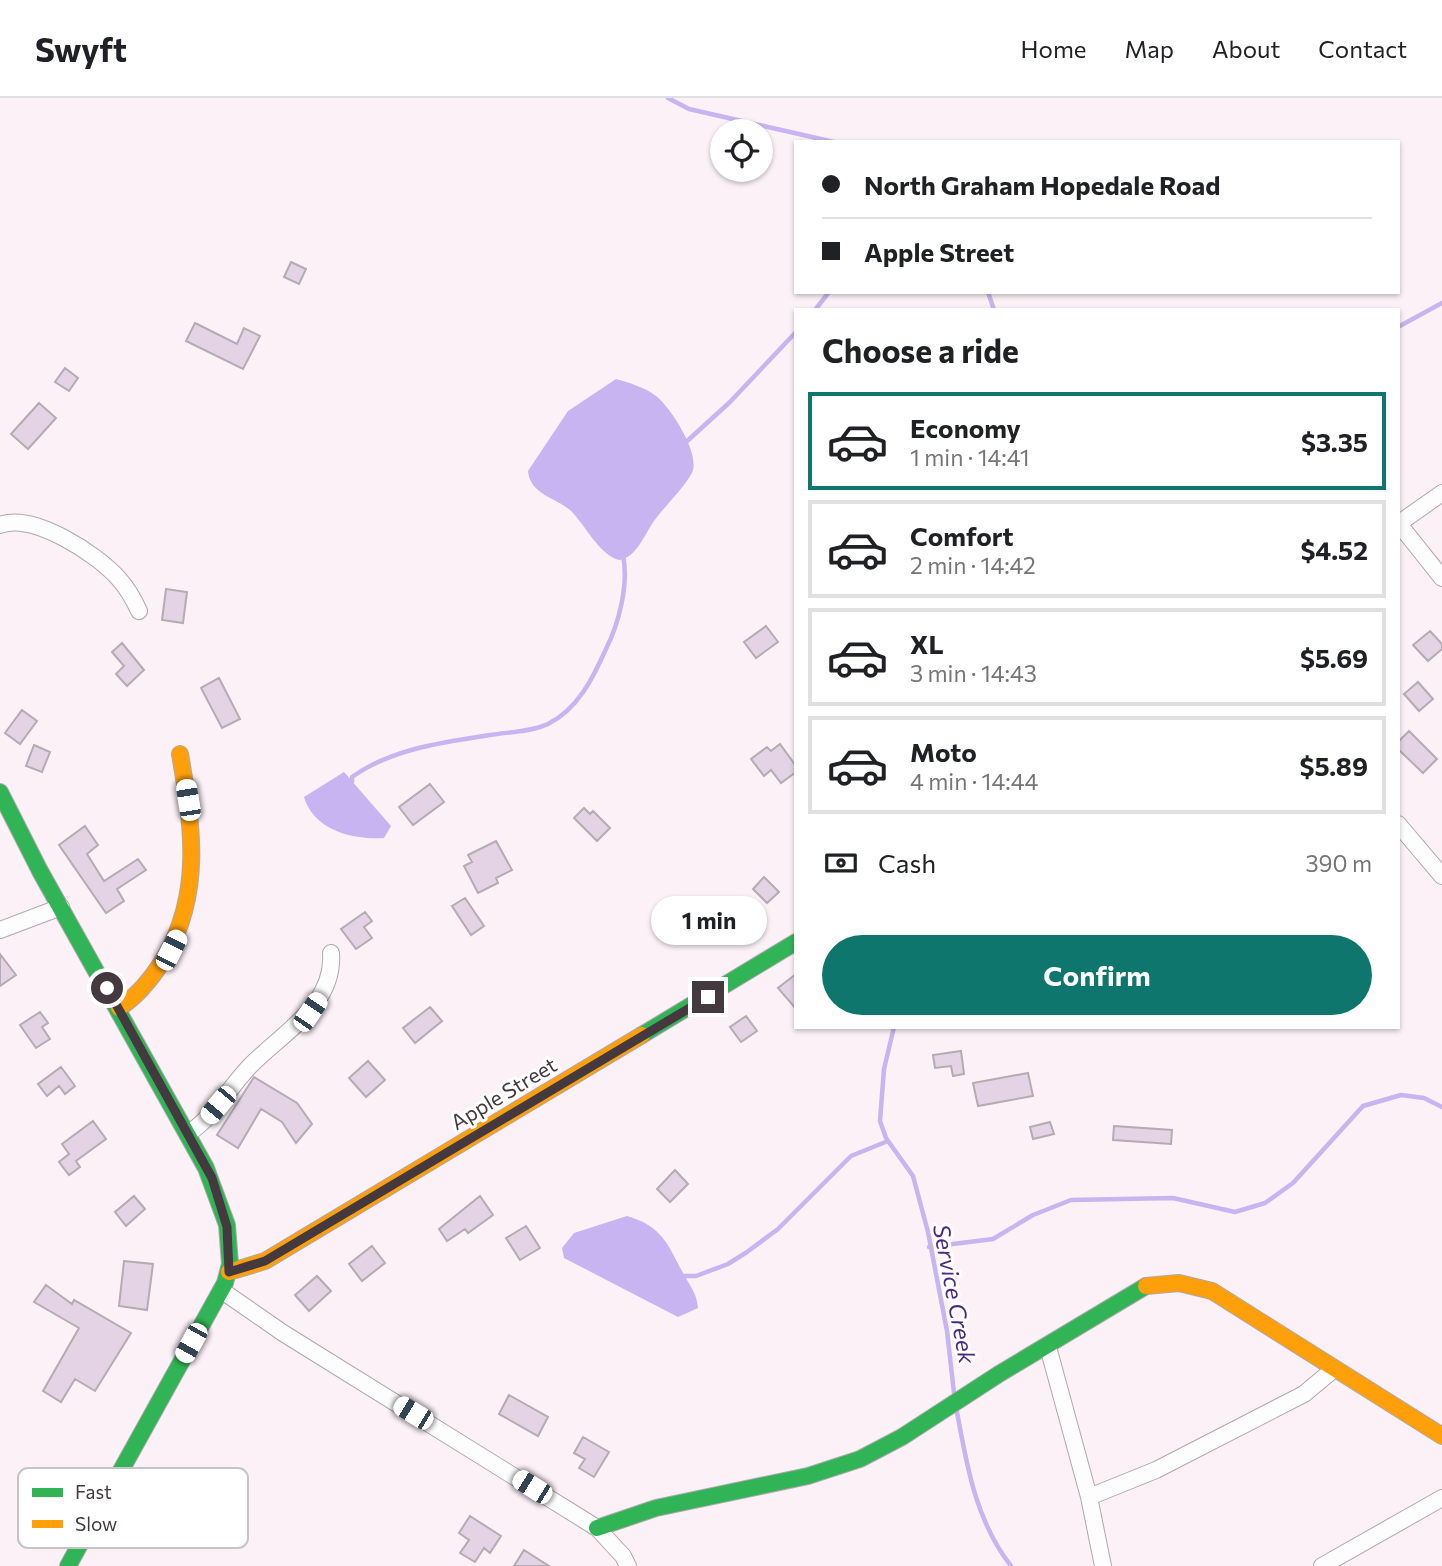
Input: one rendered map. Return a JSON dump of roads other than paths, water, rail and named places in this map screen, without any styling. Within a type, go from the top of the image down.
[{"type":"street","points":[[1400,523],[1442,493]]},
{"type":"street","points":[[0,525],[19,521],[32,523],[95,558],[120,580],[139,611]]},
{"type":"street","points":[[1400,525],[1442,578]]},
{"type":"street","points":[[119,1008],[139,994],[154,975],[181,929],[189,907],[193,856],[180,754]]},
{"type":"street","points":[[0,792],[61,907],[189,1133],[221,1202],[227,1227],[229,1272],[122,1468]]},
{"type":"street","points":[[1400,826],[1442,876]]},
{"type":"street","points":[[0,930],[61,907]]},
{"type":"street","name":"Apple Street","points":[[229,1272],[265,1261],[794,943]]},
{"type":"street","points":[[189,1133],[201,1125],[251,1066],[310,1012],[330,977],[331,953]]},
{"type":"street","points":[[597,1528],[630,1514],[802,1477],[873,1453],[903,1439],[998,1375],[1144,1286],[1179,1282],[1212,1291],[1442,1436]]},
{"type":"street","points":[[221,1290],[283,1333],[597,1528],[623,1556],[628,1566]]},
{"type":"street","points":[[1048,1346],[1089,1497],[1103,1566]]},
{"type":"street","points":[[1089,1497],[1156,1469],[1304,1394],[1334,1369]]},
{"type":"street","points":[[1322,1566],[1442,1497]]},
{"type":"street","points":[[68,1566],[78,1548]]},
{"type":"waterway","name":"Service Creek","points":[[668,98],[689,109],[825,140]]},
{"type":"waterway","points":[[817,308],[827,294]]},
{"type":"waterway","name":"Service Creek","points":[[989,294],[993,308]]},
{"type":"waterway","points":[[1400,326],[1442,303]]},
{"type":"waterway","points":[[685,443],[730,402],[794,334]]},
{"type":"waterway","points":[[352,782],[352,777],[367,767],[400,753],[454,741],[534,729],[559,718],[590,682],[615,627],[624,591],[623,555]]},
{"type":"waterway","name":"Service Creek","points":[[894,1029],[884,1069],[880,1121],[886,1138],[913,1176],[928,1232],[947,1331],[954,1393]]},
{"type":"waterway","points":[[929,1247],[993,1239],[1033,1215],[1071,1200],[1173,1198],[1235,1212],[1265,1203],[1293,1183],[1363,1106],[1401,1095],[1424,1098],[1442,1107]]},
{"type":"waterway","points":[[681,1276],[696,1276],[728,1264],[747,1252],[778,1229],[851,1156],[888,1141]]},
{"type":"waterway","name":"Service Creek","points":[[957,1412],[969,1473],[981,1512],[989,1531],[1011,1566]]}]
